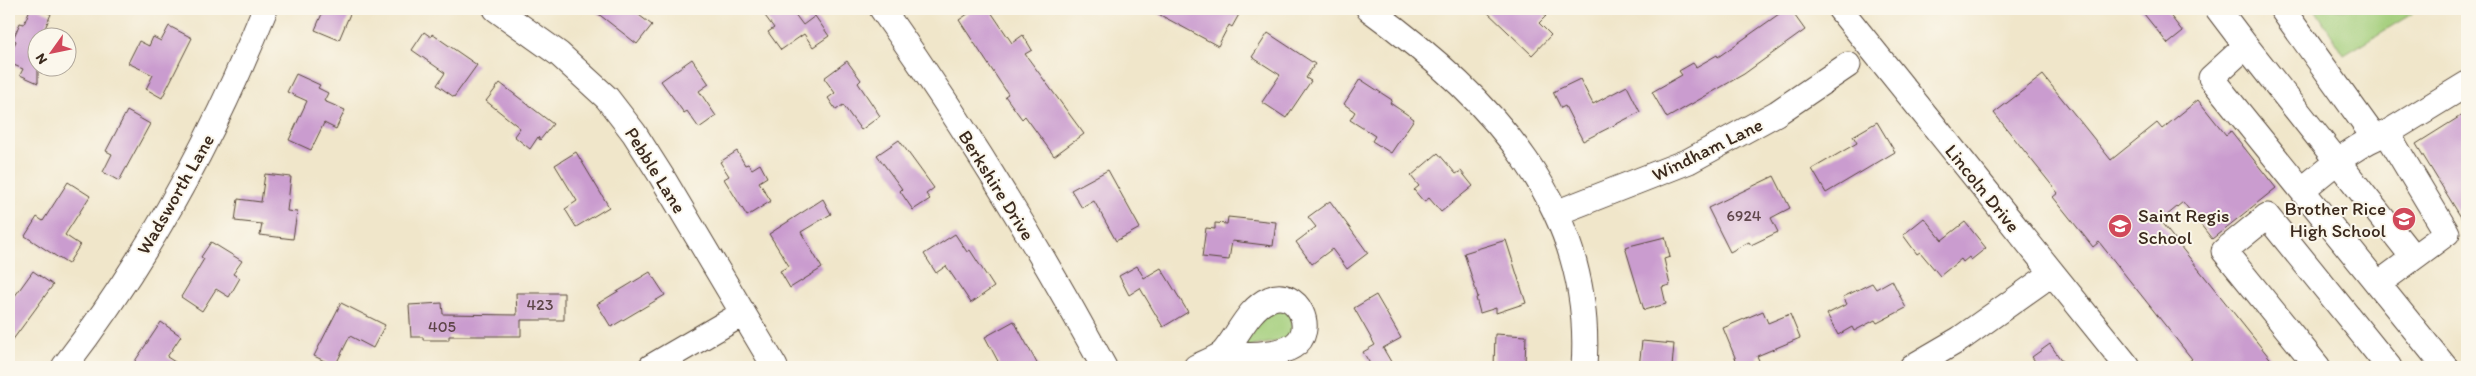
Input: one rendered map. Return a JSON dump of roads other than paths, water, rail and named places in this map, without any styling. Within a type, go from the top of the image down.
[{"type":"street","name":"Wadsworth Lane","points":[[64,367],[114,299],[168,212],[224,105],[266,9]]},
{"type":"street","name":"Pebble Lane","points":[[496,9],[559,54],[607,98],[634,133],[662,177],[775,367]]},
{"type":"street","name":"Berkshire Drive","points":[[882,9],[961,127],[1056,281],[1104,367]]},
{"type":"street","name":"Lincoln Drive","points":[[1840,9],[2128,367]]},
{"type":"street","points":[[2218,9],[2413,257]]},
{"type":"street","points":[[2282,9],[2380,135],[2447,233],[2378,284]]},
{"type":"street","points":[[1382,13],[1497,120],[1527,159],[1556,213],[1572,259],[1582,308],[1584,367]]},
{"type":"street","points":[[2246,46],[2211,78],[2445,367]]},
{"type":"street","name":"Windham Lane","points":[[1556,213],[1689,161],[1777,113],[1848,64]]},
{"type":"street","points":[[2302,190],[2337,162],[2467,84]]},
{"type":"street","points":[[2318,367],[2224,251],[2267,216],[2390,367]]},
{"type":"street","points":[[1912,367],[1960,339],[2040,282]]},
{"type":"street","points":[[651,367],[742,314]]},
{"type":"street","points":[[1196,367],[1222,354]]},
{"type":"place","name":"Brother Rice High School","points":[[2404,219]]},
{"type":"place","name":"Saint Regis School","points":[[2120,226]]}]
